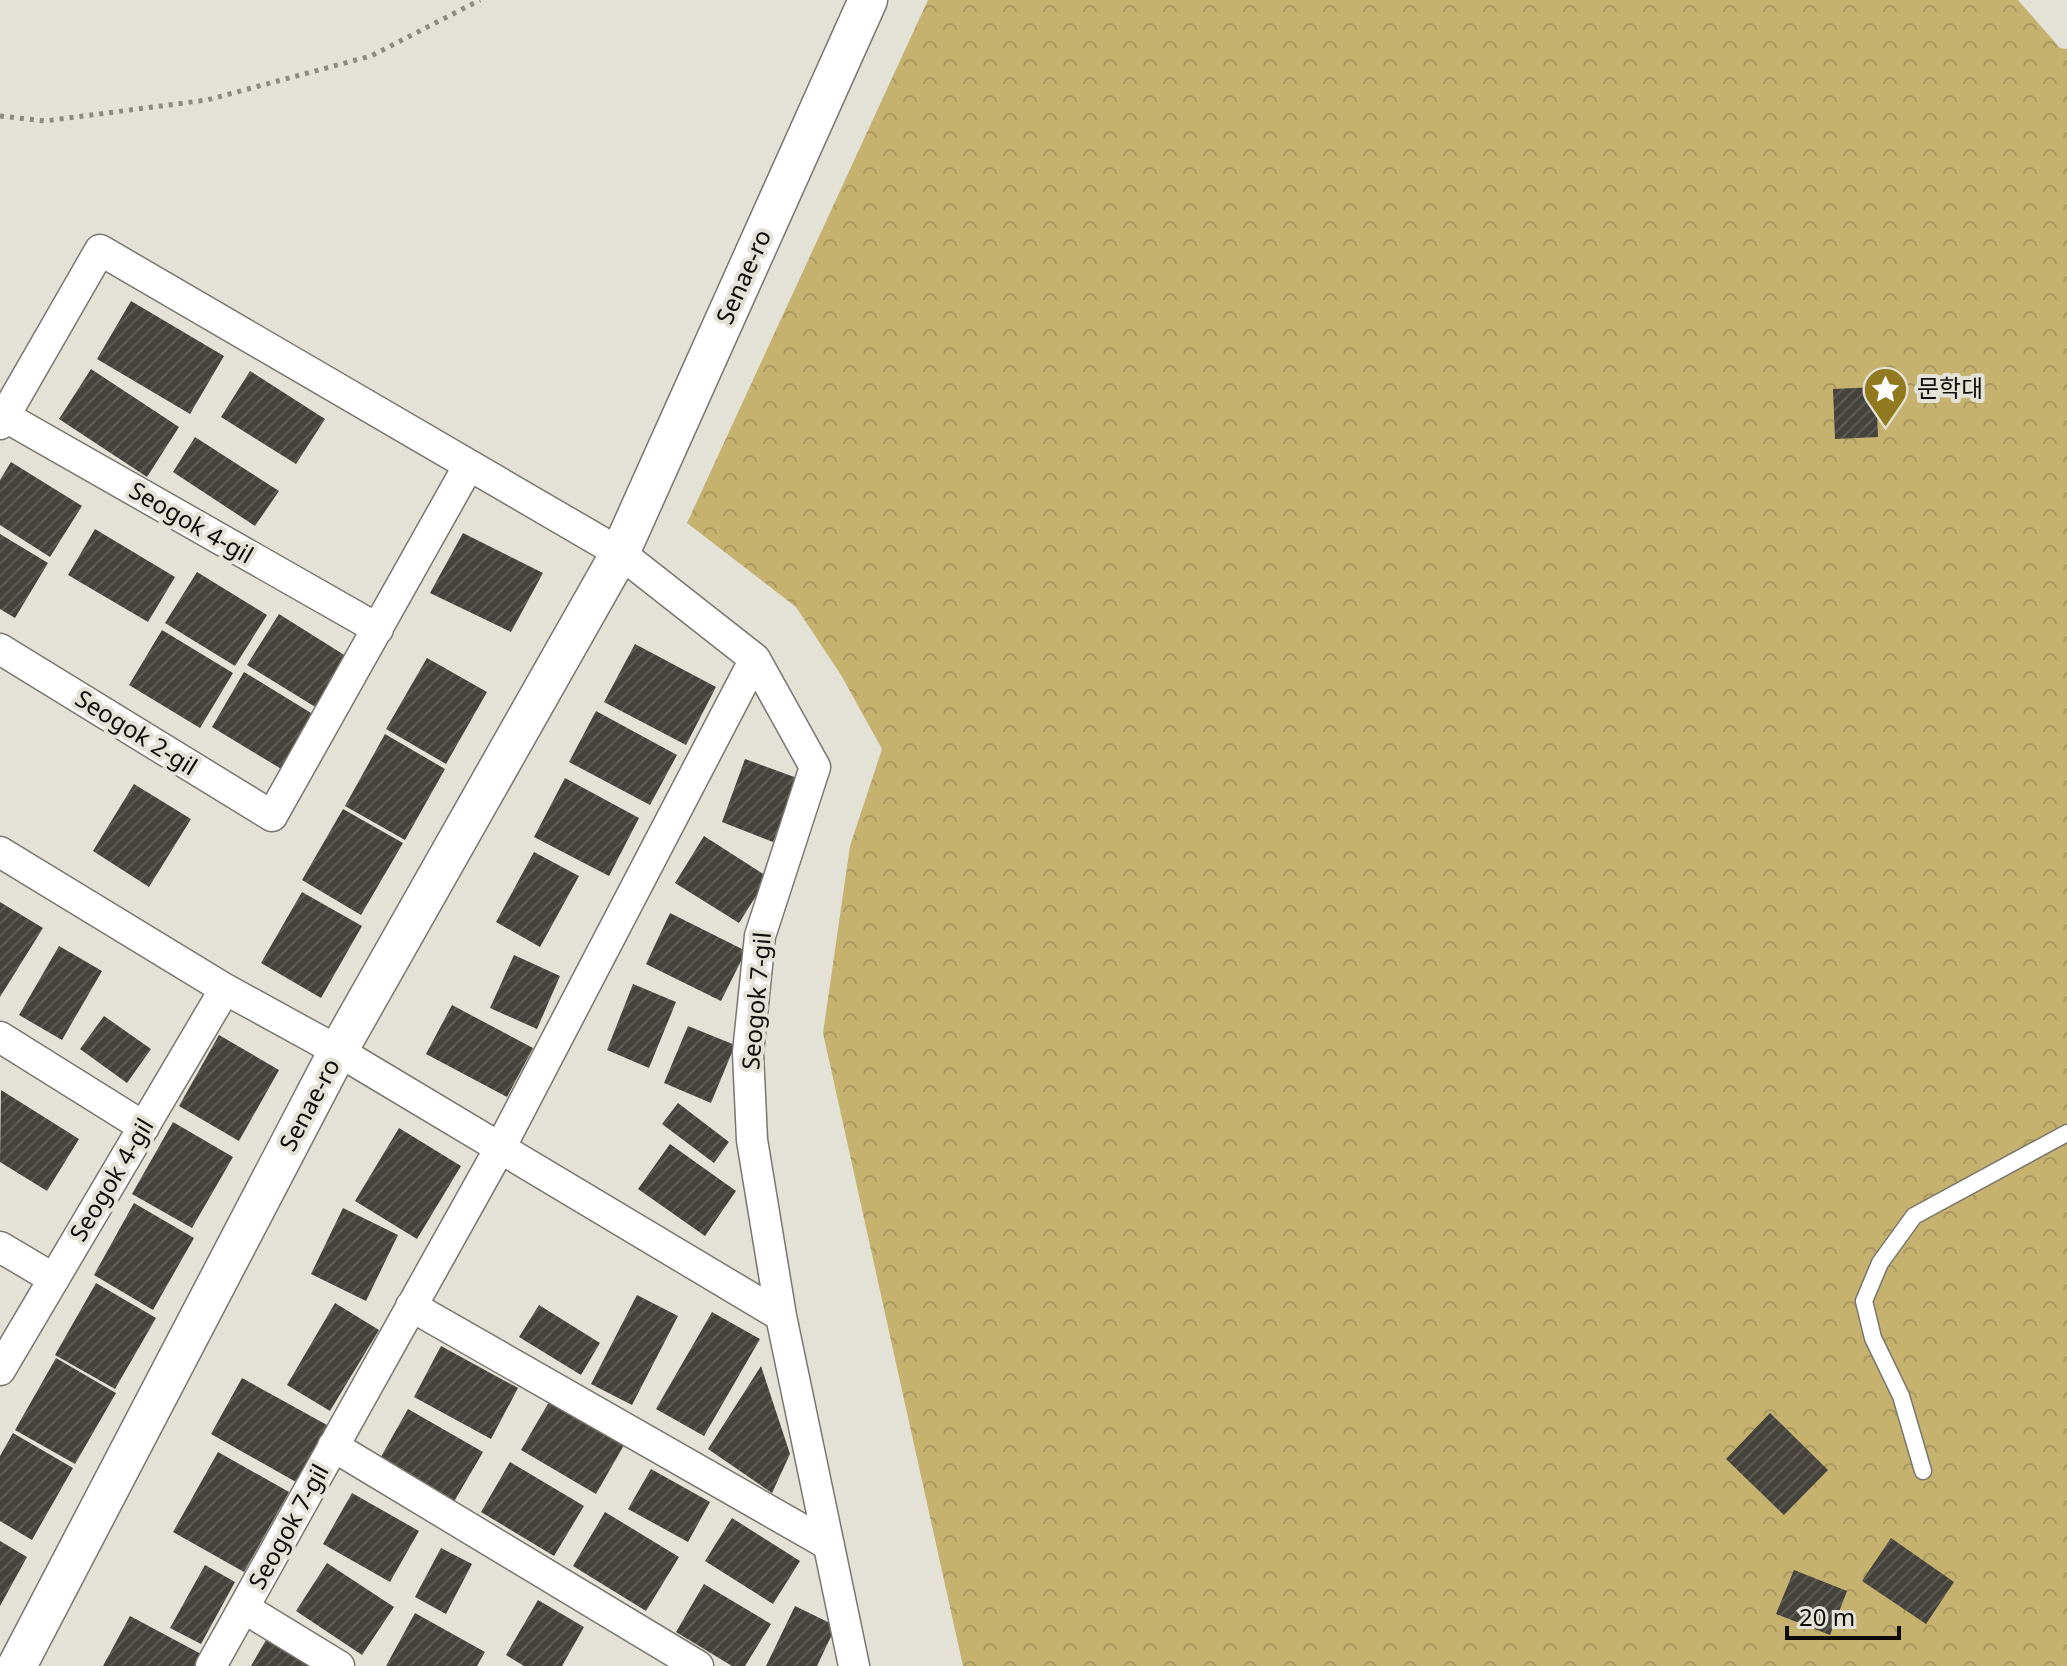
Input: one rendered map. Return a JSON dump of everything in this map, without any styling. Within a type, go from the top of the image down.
[{"type":"street","name":"Senae-ro","points":[[17,1666],[338,1051],[620,553],[868,0]]},
{"type":"street","points":[[2,420],[100,250],[620,553]]},
{"type":"street","name":"Seogok 4-gil","points":[[2,420],[378,629]]},
{"type":"street","points":[[378,629],[469,465]]},
{"type":"street","name":"Seogok 7-gil","points":[[620,553],[755,659],[815,767],[760,936],[748,1053],[752,1140],[781,1316],[829,1545],[848,1660]]},
{"type":"street","name":"Seogok 2-gil","points":[[0,649],[272,816],[378,629]]},
{"type":"street","name":"Seogok 7-gil","points":[[211,1666],[500,1148],[755,659]]},
{"type":"street","points":[[0,852],[225,989],[338,1051],[781,1316]]},
{"type":"street","name":"Seogok 4-gil","points":[[0,1370],[225,989]]},
{"type":"street","points":[[0,1037],[144,1127]]},
{"type":"street","points":[[0,1247],[54,1279]]},
{"type":"street","points":[[411,1306],[829,1545]]},
{"type":"street","name":"Seogok 7-gil","points":[[333,1446],[698,1666]]},
{"type":"street","name":"Seogok 7-gil","points":[[244,1608],[339,1666]]},
{"type":"lane","points":[[1923,1471],[1901,1396],[1873,1338],[1864,1301],[1880,1263],[1914,1216],[2067,1133]]},
{"type":"path","points":[[0,116],[45,121],[207,100],[371,56],[480,0]]},
{"type":"green space","points":[[928,0],[2018,0],[2060,48],[2067,49],[2067,1666],[963,1666],[823,1033],[850,846],[882,749],[841,675],[796,607],[687,523]]},
{"type":"building","points":[[131,301],[224,356],[190,414],[97,359]]},
{"type":"building","points":[[91,369],[179,427],[147,477],[59,419]]},
{"type":"building","points":[[250,371],[325,419],[296,464],[221,417]]},
{"type":"building","points":[[1876,387],[1878,437],[1835,439],[1833,389]]},
{"type":"building","points":[[195,437],[279,491],[255,526],[173,472]]},
{"type":"building","points":[[11,462],[82,506],[50,557],[0,525],[0,480]]},
{"type":"building","points":[[95,529],[175,577],[148,622],[68,575]]},
{"type":"building","points":[[463,533],[543,573],[511,632],[430,593]]},
{"type":"building","points":[[0,534],[48,563],[15,618],[0,609]]},
{"type":"building","points":[[197,572],[267,615],[235,666],[165,623]]},
{"type":"building","points":[[279,614],[349,658],[317,708],[247,665]]},
{"type":"building","points":[[162,630],[233,673],[200,728],[129,685]]},
{"type":"building","points":[[635,644],[716,687],[686,745],[604,702]]},
{"type":"building","points":[[427,658],[487,692],[446,764],[386,729]]},
{"type":"building","points":[[244,672],[316,716],[283,770],[212,727]]},
{"type":"building","points":[[596,711],[677,755],[650,805],[569,762]]},
{"type":"building","points":[[385,734],[445,769],[405,840],[345,806]]},
{"type":"building","points":[[745,759],[797,778],[773,842],[722,822]]},
{"type":"building","points":[[565,778],[639,818],[609,876],[534,837]]},
{"type":"building","points":[[134,784],[191,819],[149,887],[93,851]]},
{"type":"building","points":[[343,809],[403,843],[361,915],[302,880]]},
{"type":"building","points":[[704,836],[768,877],[739,923],[675,883]]},
{"type":"building","points":[[534,852],[579,876],[540,947],[496,922]]},
{"type":"building","points":[[302,892],[362,926],[321,998],[261,963]]},
{"type":"building","points":[[0,902],[43,928],[0,997]]},
{"type":"building","points":[[670,913],[746,951],[721,1001],[646,964]]},
{"type":"building","points":[[59,946],[102,971],[62,1040],[19,1015]]},
{"type":"building","points":[[514,955],[560,976],[537,1029],[490,1008]]},
{"type":"building","points":[[633,984],[676,1002],[649,1068],[607,1050]]},
{"type":"building","points":[[452,1005],[533,1048],[507,1097],[426,1054]]},
{"type":"building","points":[[104,1016],[151,1049],[127,1083],[80,1049]]},
{"type":"building","points":[[688,1026],[735,1045],[711,1103],[664,1083]]},
{"type":"building","points":[[219,1035],[279,1070],[239,1141],[179,1106]]},
{"type":"building","points":[[1,1090],[79,1139],[47,1191],[0,1162]]},
{"type":"building","points":[[678,1103],[729,1142],[714,1163],[662,1124]]},
{"type":"building","points":[[173,1122],[233,1157],[192,1228],[132,1194]]},
{"type":"building","points":[[399,1128],[461,1166],[417,1239],[355,1201]]},
{"type":"building","points":[[670,1144],[736,1191],[705,1236],[638,1189]]},
{"type":"building","points":[[134,1203],[194,1238],[153,1310],[94,1275]]},
{"type":"building","points":[[343,1208],[398,1235],[366,1301],[311,1274]]},
{"type":"building","points":[[96,1283],[156,1318],[115,1389],[55,1355]]},
{"type":"building","points":[[637,1295],[678,1316],[632,1405],[591,1384]]},
{"type":"building","points":[[335,1303],[379,1330],[330,1411],[287,1385]]},
{"type":"building","points":[[539,1305],[600,1343],[581,1375],[519,1337]]},
{"type":"building","points":[[712,1312],[760,1339],[704,1436],[656,1409]]},
{"type":"building","points":[[441,1346],[518,1388],[491,1439],[414,1397]]},
{"type":"building","points":[[56,1358],[116,1393],[75,1464],[15,1430]]},
{"type":"building","points":[[761,1366],[790,1454],[772,1493],[708,1449]]},
{"type":"building","points":[[242,1378],[327,1425],[296,1482],[211,1434]]},
{"type":"building","points":[[549,1402],[624,1445],[596,1494],[521,1450]]},
{"type":"building","points":[[408,1409],[483,1452],[452,1505],[378,1462]]},
{"type":"building","points":[[1770,1413],[1828,1470],[1784,1515],[1726,1459]]},
{"type":"building","points":[[13,1433],[73,1468],[32,1540],[0,1521],[0,1456]]},
{"type":"building","points":[[218,1452],[289,1492],[244,1572],[173,1532]]},
{"type":"building","points":[[510,1462],[584,1506],[554,1556],[481,1512]]},
{"type":"building","points":[[651,1469],[710,1502],[688,1542],[628,1509]]},
{"type":"building","points":[[352,1493],[419,1531],[390,1582],[323,1544]]},
{"type":"building","points":[[605,1512],[679,1557],[646,1611],[573,1566]]},
{"type":"building","points":[[732,1518],[800,1561],[773,1604],[705,1561]]},
{"type":"building","points":[[1891,1538],[1954,1582],[1926,1624],[1862,1581]]},
{"type":"building","points":[[0,1541],[27,1557],[0,1606]]},
{"type":"building","points":[[441,1548],[472,1564],[446,1614],[415,1597]]},
{"type":"building","points":[[327,1563],[394,1607],[362,1655],[296,1611]]},
{"type":"building","points":[[205,1565],[235,1582],[201,1644],[170,1628]]},
{"type":"building","points":[[1794,1570],[1847,1591],[1830,1635],[1776,1614]]},
{"type":"building","points":[[704,1584],[771,1624],[745,1666],[732,1666],[676,1632]]},
{"type":"building","points":[[538,1600],[584,1627],[562,1666],[524,1666],[506,1655]]},
{"type":"building","points":[[795,1606],[836,1626],[817,1666],[766,1666]]},
{"type":"building","points":[[415,1613],[485,1652],[477,1666],[386,1666]]},
{"type":"building","points":[[130,1616],[203,1655],[197,1666],[103,1666]]},
{"type":"building","points":[[266,1640],[311,1666],[251,1666]]},
{"type":"place","name":"문학대","points":[[1886,428]]}]
